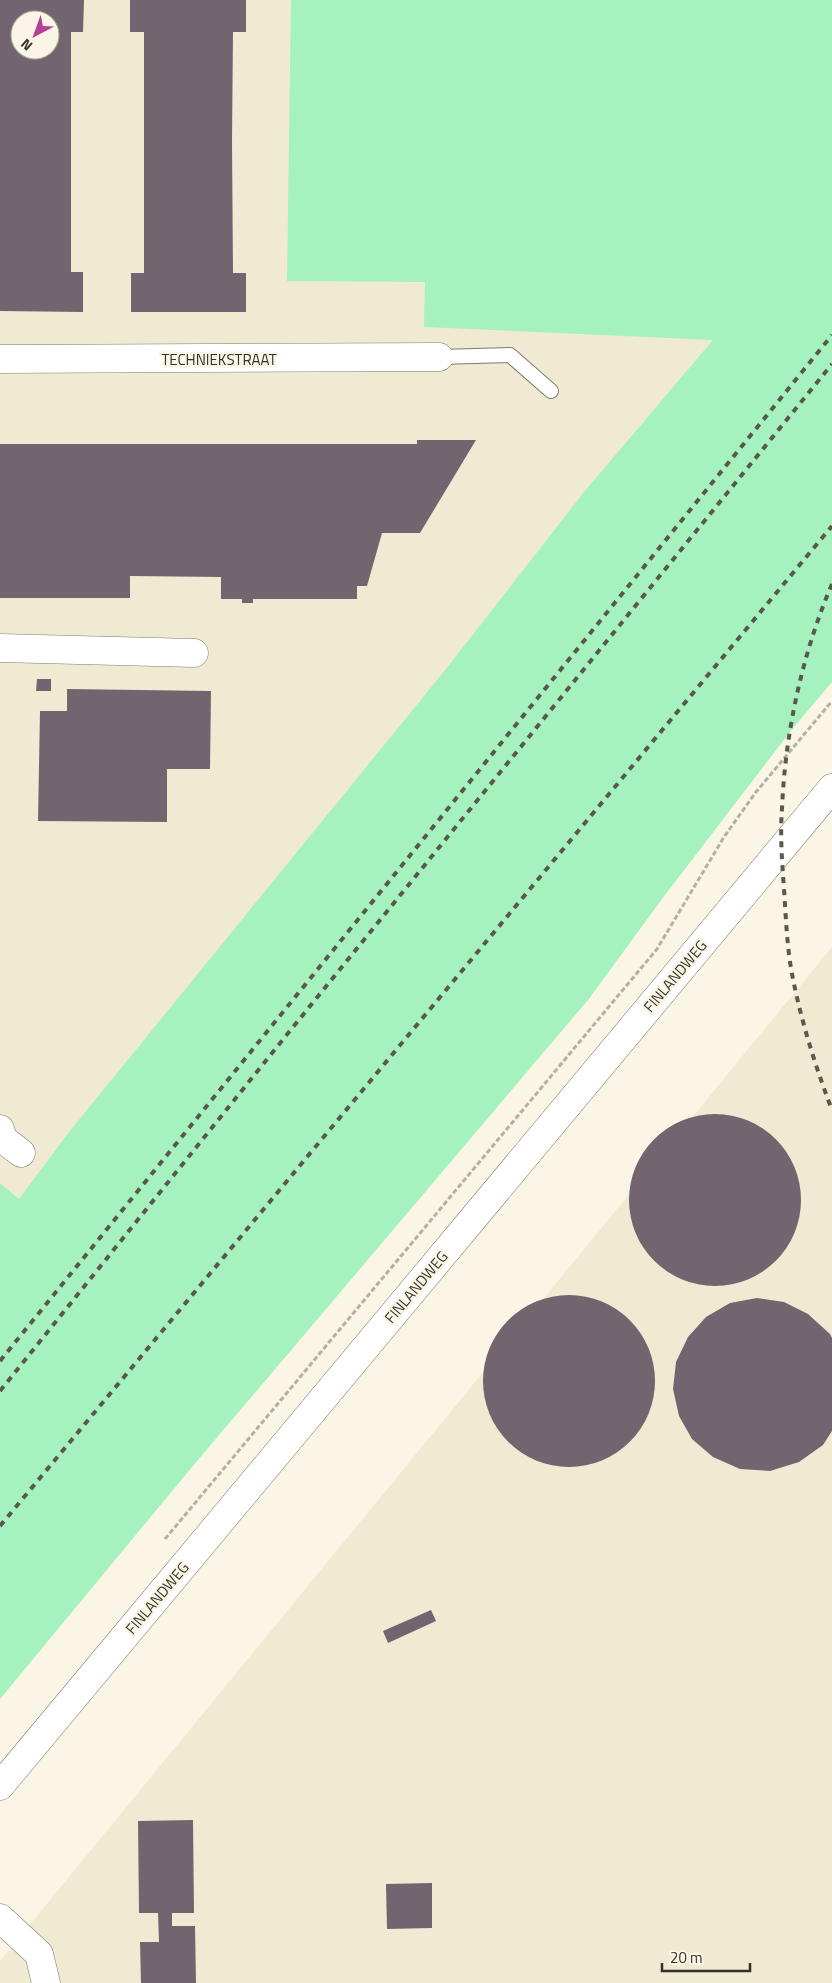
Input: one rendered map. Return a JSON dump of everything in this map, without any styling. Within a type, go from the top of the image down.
[{"type":"street","name":"TECHNIEKSTRAAT","points":[[0,359],[438,357]]},
{"type":"street","points":[[0,648],[194,653]]},
{"type":"street","name":"FINLANDWEG","points":[[0,1786],[832,788]]},
{"type":"street","points":[[0,1129],[3,1139],[21,1153]]},
{"type":"street","points":[[0,1918],[39,1954],[46,1983]]},
{"type":"lane","points":[[438,357],[510,355],[551,391]]},
{"type":"path","points":[[159,1546],[657,949],[724,836],[756,792],[832,701]]},
{"type":"shaded area","points":[[0,0],[832,0],[832,197],[0,1228]]},
{"type":"shaded area","points":[[832,947],[832,1983],[0,1983],[0,1961]]},
{"type":"green space","points":[[291,0],[832,0],[832,682],[793,728],[662,899],[588,1000],[192,1467],[0,1699],[0,1183],[19,1199],[69,1132],[446,669],[584,492],[713,340],[424,327],[425,282],[287,281]]},
{"type":"building","points":[[0,0],[84,0],[83,32],[71,32],[71,272],[83,272],[83,312],[0,311]]},
{"type":"building","points":[[130,0],[246,0],[246,32],[233,32],[232,141],[233,273],[246,273],[246,312],[131,312],[131,273],[144,273],[144,32],[130,32]]},
{"type":"building","points":[[417,440],[476,440],[420,533],[382,533],[367,586],[357,586],[357,599],[253,599],[253,603],[242,603],[242,599],[221,599],[221,577],[130,576],[130,598],[0,598],[0,444],[417,444]]},
{"type":"building","points":[[37,679],[51,679],[51,691],[36,691]]},
{"type":"building","points":[[67,689],[211,691],[210,769],[167,769],[167,822],[38,821],[40,711],[67,711]]},
{"type":"building","points":[[715,1114],[732,1116],[748,1121],[776,1139],[794,1167],[799,1183],[801,1200],[799,1217],[794,1233],[776,1261],[748,1279],[732,1284],[715,1286],[698,1284],[682,1279],[654,1261],[636,1233],[631,1217],[629,1200],[631,1183],[636,1167],[654,1139],[682,1121],[698,1116]]},
{"type":"building","points":[[569,1295],[586,1297],[602,1302],[630,1320],[648,1348],[653,1364],[655,1381],[653,1398],[648,1414],[630,1442],[602,1460],[586,1465],[569,1467],[552,1465],[536,1460],[508,1442],[490,1414],[485,1398],[483,1381],[485,1364],[490,1348],[508,1320],[536,1302],[552,1297]]},
{"type":"building","points":[[757,1298],[784,1302],[808,1314],[832,1338],[832,1431],[823,1445],[799,1462],[770,1471],[740,1469],[713,1457],[692,1439],[679,1416],[673,1389],[676,1362],[688,1337],[706,1317],[730,1303]]},
{"type":"building","points":[[431,1610],[436,1621],[388,1643],[383,1631]]},
{"type":"building","points":[[193,1820],[194,1913],[172,1913],[172,1926],[195,1926],[196,1983],[141,1983],[140,1942],[159,1942],[158,1913],[139,1913],[138,1821]]},
{"type":"building","points":[[432,1883],[432,1928],[387,1929],[386,1884]]},
{"type":"railway","points":[[0,1361],[832,335]]},
{"type":"railway","points":[[0,1391],[832,364]]},
{"type":"railway","points":[[0,1526],[832,526]]},
{"type":"railway","points":[[832,584],[812,638],[791,723],[784,781],[781,829],[786,923],[791,968],[805,1029],[832,1110]]}]
